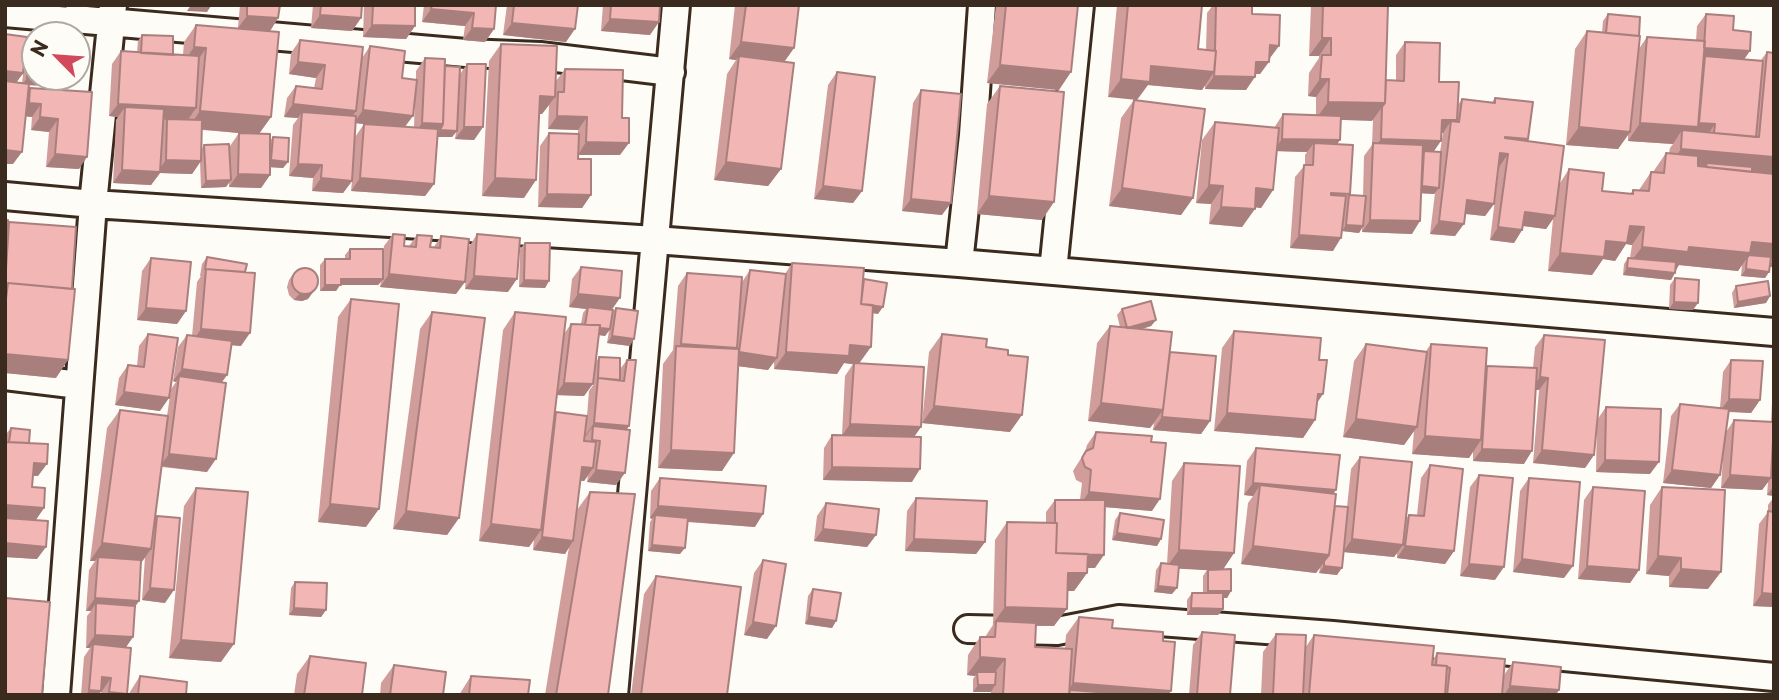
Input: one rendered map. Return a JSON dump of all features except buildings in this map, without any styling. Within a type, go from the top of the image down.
[{"type":"street","points":[[614,695],[676,5]]},
{"type":"street","points":[[959,263],[973,135],[982,5]]},
{"type":"street","points":[[1053,271],[1080,5]]},
{"type":"street","points":[[5,13],[111,14],[466,53],[540,56],[671,72]]},
{"type":"street","points":[[56,695],[93,204],[111,14]]},
{"type":"street","points":[[5,196],[959,263],[1774,332]]},
{"type":"street","points":[[5,376],[79,385]]},
{"type":"street","points":[[968,629],[1057,631],[1119,619],[1333,635],[1774,677]]}]
